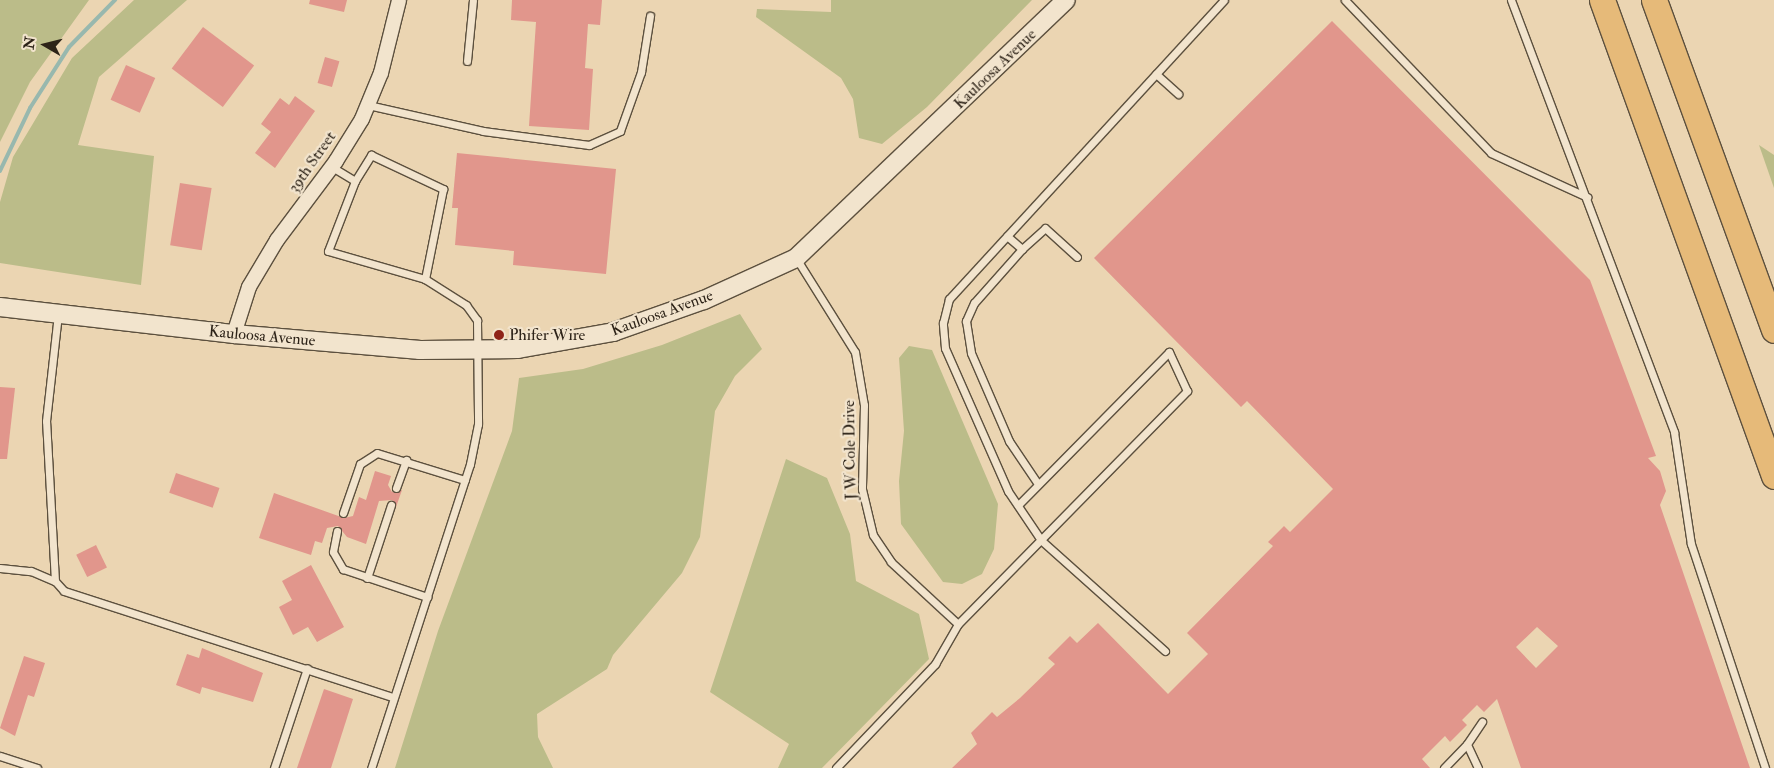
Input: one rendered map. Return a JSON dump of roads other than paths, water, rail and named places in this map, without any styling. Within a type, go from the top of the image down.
[{"type":"highway","points":[[1602,0],[1774,476]]},
{"type":"highway","points":[[1654,0],[1774,330]]},
{"type":"street","name":"39th Street","points":[[234,334],[258,271],[332,167],[368,105],[399,0]]},
{"type":"street","name":"Kauloosa Avenue","points":[[0,307],[234,334],[478,351],[566,342],[613,332],[704,300],[796,258],[1066,0]]},
{"type":"lane","points":[[467,61],[473,0]]},
{"type":"lane","points":[[1165,651],[1041,540],[1018,505],[946,348],[943,323],[949,299],[1224,0]]},
{"type":"lane","points":[[1345,0],[1491,153],[1587,197]]},
{"type":"lane","points":[[1511,0],[1587,197],[1674,432],[1691,544],[1765,768]]},
{"type":"lane","points":[[368,105],[483,131],[588,145],[620,131],[641,72],[650,16]]},
{"type":"lane","points":[[1156,74],[1178,94]]},
{"type":"lane","points":[[371,768],[465,480],[478,424],[478,351],[477,320],[466,305],[425,279],[328,251],[355,181],[371,156],[443,189],[425,279]]},
{"type":"lane","points":[[332,167],[355,181]]},
{"type":"lane","points":[[1038,484],[1009,441],[971,353],[966,321],[974,303],[1022,249],[1045,228],[1077,257]]},
{"type":"lane","points":[[1007,236],[1022,249]]},
{"type":"lane","name":"J W Cole Drive","points":[[796,258],[855,352],[864,405],[864,505],[880,550],[958,624]]},
{"type":"lane","points":[[55,581],[46,421],[58,313]]},
{"type":"lane","points":[[836,768],[935,664],[958,624],[1188,391],[1169,352],[1018,505]]},
{"type":"lane","points":[[343,513],[366,457],[377,453],[406,460],[465,480]]},
{"type":"lane","points":[[396,488],[406,460]]},
{"type":"lane","points":[[367,578],[391,505]]},
{"type":"lane","points":[[337,531],[333,552],[336,563],[367,578],[427,597]]},
{"type":"lane","points":[[0,568],[30,571],[55,581],[64,591],[393,696]]},
{"type":"lane","points":[[274,768],[307,668]]},
{"type":"lane","points":[[1444,768],[1467,744],[1482,722]]},
{"type":"lane","points":[[1467,744],[1478,768]]},
{"type":"lane","points":[[0,756],[22,766],[37,768]]},
{"type":"waterway","points":[[0,171],[30,108],[69,47],[115,0]]},
{"type":"place","name":"Phifer Wire","points":[[499,335]]}]
